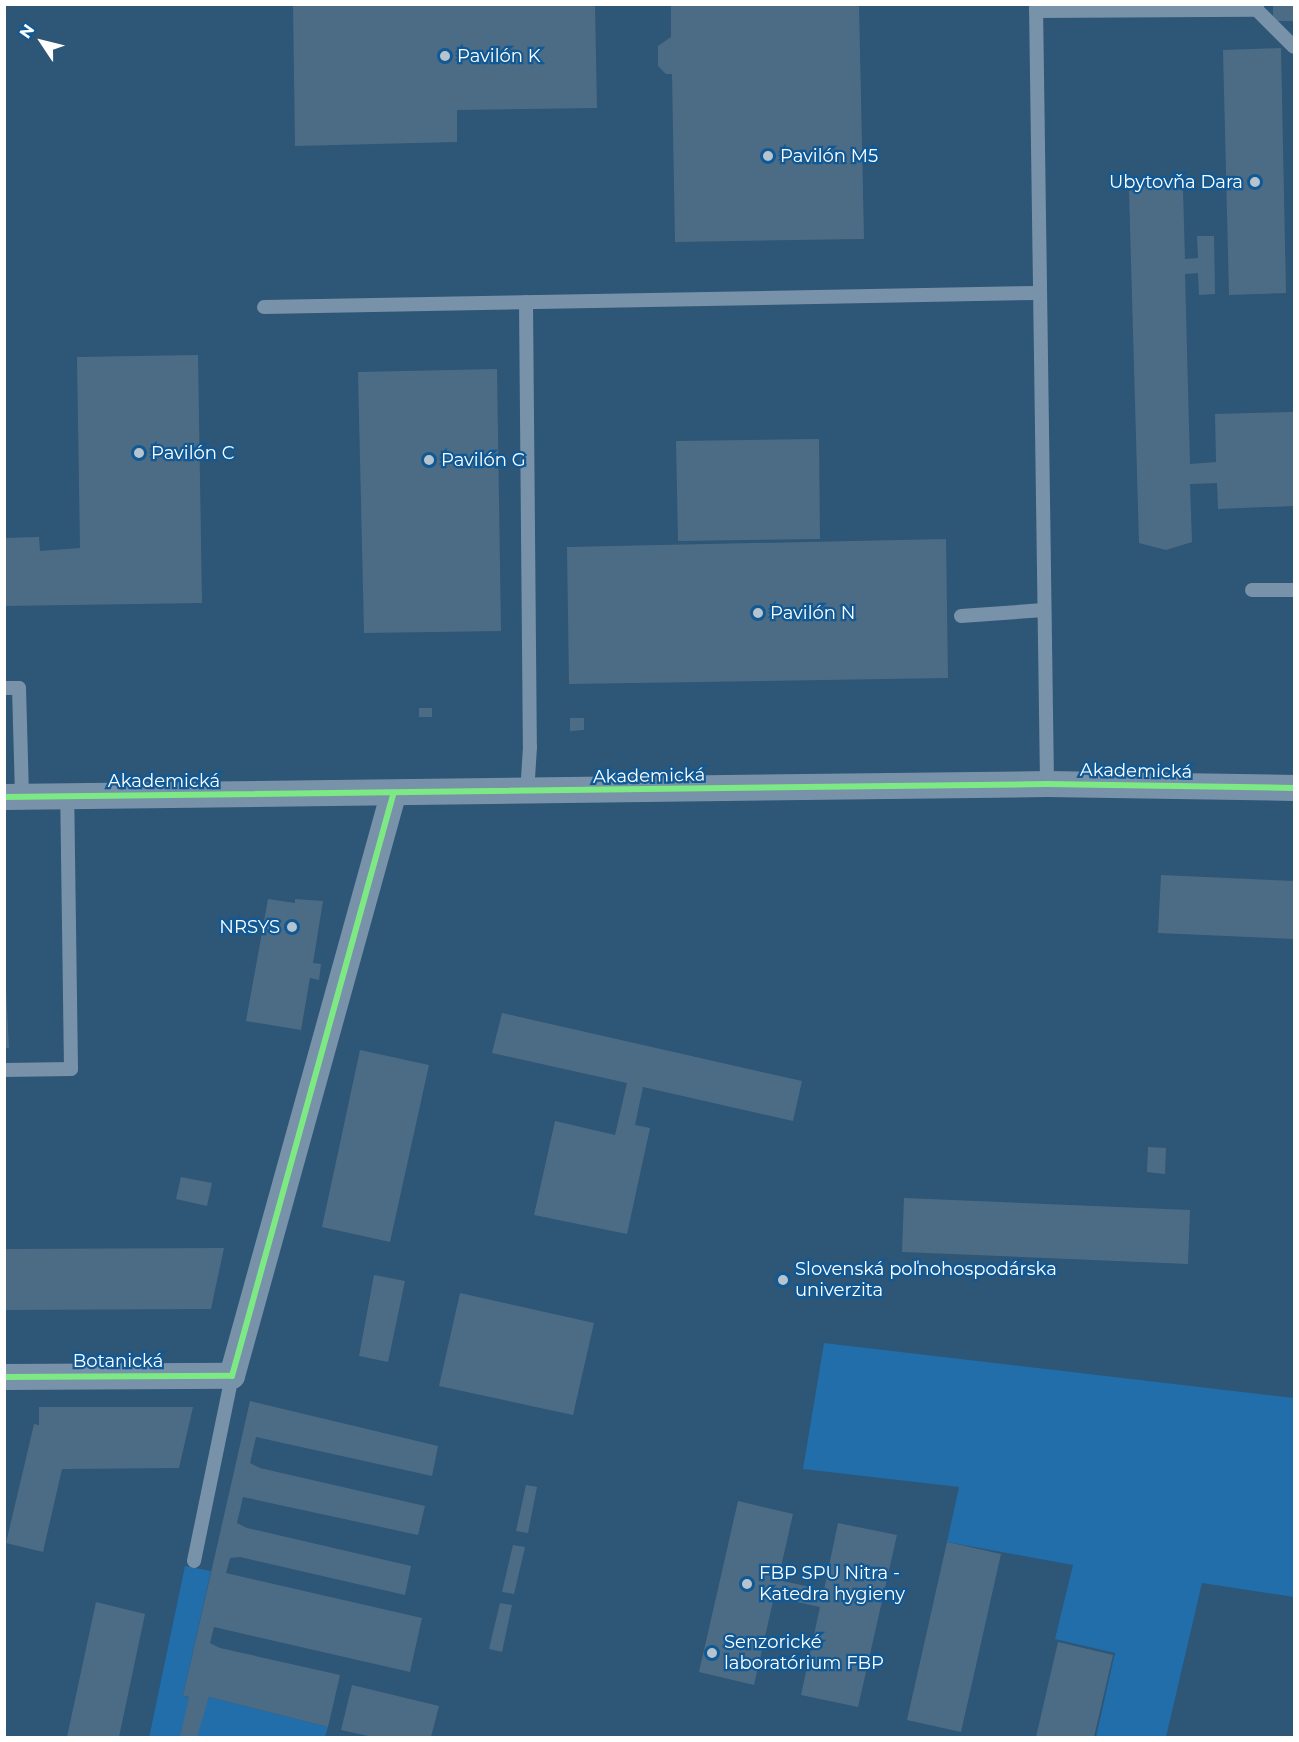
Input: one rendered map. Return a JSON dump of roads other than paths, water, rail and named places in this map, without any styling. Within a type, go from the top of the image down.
[{"type":"street","name":"Akademická","points":[[13,797],[393,795],[1047,784],[1294,788]]},
{"type":"street","points":[[232,1376],[393,795]]},
{"type":"street","name":"Botanická","points":[[4,1377],[232,1376]]},
{"type":"lane","points":[[1047,784],[1037,294],[1036,8],[1257,7],[1294,47]]},
{"type":"lane","points":[[264,307],[1037,294]]},
{"type":"lane","points":[[526,302],[530,735],[527,793]]},
{"type":"lane","points":[[1252,590],[1294,590]]},
{"type":"lane","points":[[961,616],[1044,610]]},
{"type":"lane","points":[[4,688],[19,688],[13,797]]},
{"type":"lane","points":[[4,1070],[72,1069],[67,796]]},
{"type":"lane","points":[[194,1561],[232,1376]]},
{"type":"place","name":"Pavilón K","points":[[445,56]]},
{"type":"place","name":"Pavilón M5","points":[[768,156]]},
{"type":"place","name":"Ubytovňa Dara","points":[[1255,182]]},
{"type":"place","name":"Pavilón C","points":[[139,453]]},
{"type":"place","name":"Pavilón G","points":[[429,460]]},
{"type":"place","name":"Pavilón N","points":[[758,613]]},
{"type":"place","name":"NRSYS","points":[[292,927]]},
{"type":"place","name":"Slovenská poľnohospodárska univerzita","points":[[783,1280]]},
{"type":"place","name":"FBP SPU Nitra - Katedra hygieny","points":[[747,1584]]},
{"type":"place","name":"Senzorické laboratórium FBP","points":[[712,1653]]}]
